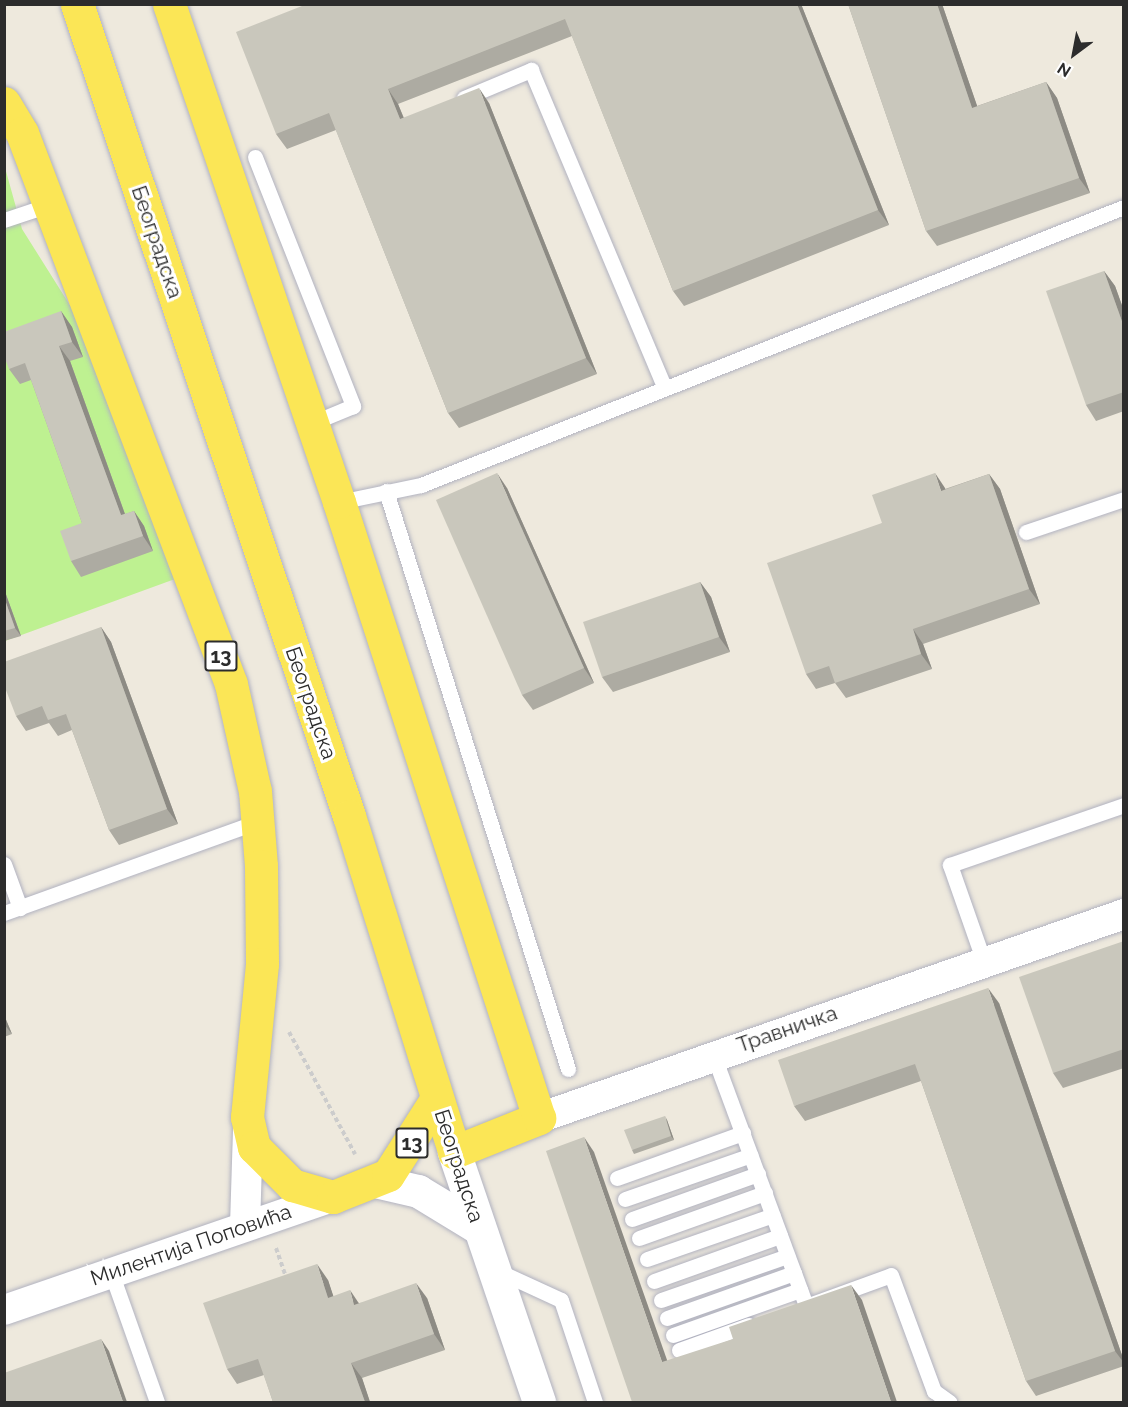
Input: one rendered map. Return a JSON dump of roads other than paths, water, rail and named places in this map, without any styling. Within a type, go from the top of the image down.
[{"type":"main road","name":"Београдска","points":[[77,4],[349,816],[454,1152],[539,1402]]},
{"type":"main road","points":[[169,4],[339,502],[538,1118]]},
{"type":"main road","name":"13","points":[[4,103],[49,205],[231,684],[257,822],[262,964],[248,1130]]},
{"type":"main road","name":"Милентија Поповића","points":[[333,1197],[379,1182],[409,1149],[437,1098]]},
{"type":"main road","name":"Травничка","points":[[454,1152],[538,1118]]},
{"type":"main road","points":[[248,1130],[254,1147],[279,1175],[314,1196],[333,1197]]},
{"type":"main road","points":[[379,1182],[418,1191],[479,1228]]},
{"type":"street","name":"Травничка","points":[[538,1118],[713,1054],[1124,914]]},
{"type":"street","points":[[248,1130],[255,1222]]},
{"type":"street","name":"Милентија Поповића","points":[[4,1310],[333,1197]]},
{"type":"lane","points":[[446,106],[531,70],[664,388]]},
{"type":"lane","points":[[255,157],[353,406],[312,423]]},
{"type":"lane","points":[[4,220],[49,205]]},
{"type":"lane","points":[[339,502],[421,485],[1124,207]]},
{"type":"lane","points":[[386,491],[568,1069]]},
{"type":"lane","points":[[1026,532],[1124,499]]},
{"type":"lane","points":[[984,962],[950,865],[1124,805]]},
{"type":"lane","points":[[4,913],[257,822]]},
{"type":"lane","points":[[4,864],[20,908]]},
{"type":"lane","points":[[713,1054],[806,1306]]},
{"type":"lane","points":[[617,1178],[743,1133]]},
{"type":"lane","points":[[625,1199],[751,1155]]},
{"type":"lane","points":[[632,1219],[758,1174]]},
{"type":"lane","points":[[639,1238],[765,1193]]},
{"type":"lane","points":[[647,1259],[773,1215]]},
{"type":"lane","points":[[654,1281],[780,1236]]},
{"type":"lane","points":[[661,1300],[787,1256]]},
{"type":"lane","points":[[492,1269],[561,1300],[595,1402]]},
{"type":"lane","points":[[111,1272],[157,1402]]},
{"type":"lane","points":[[667,1318],[794,1273]]},
{"type":"lane","points":[[679,1350],[891,1275],[934,1391],[949,1402]]},
{"type":"lane","points":[[673,1335],[800,1290]]}]
